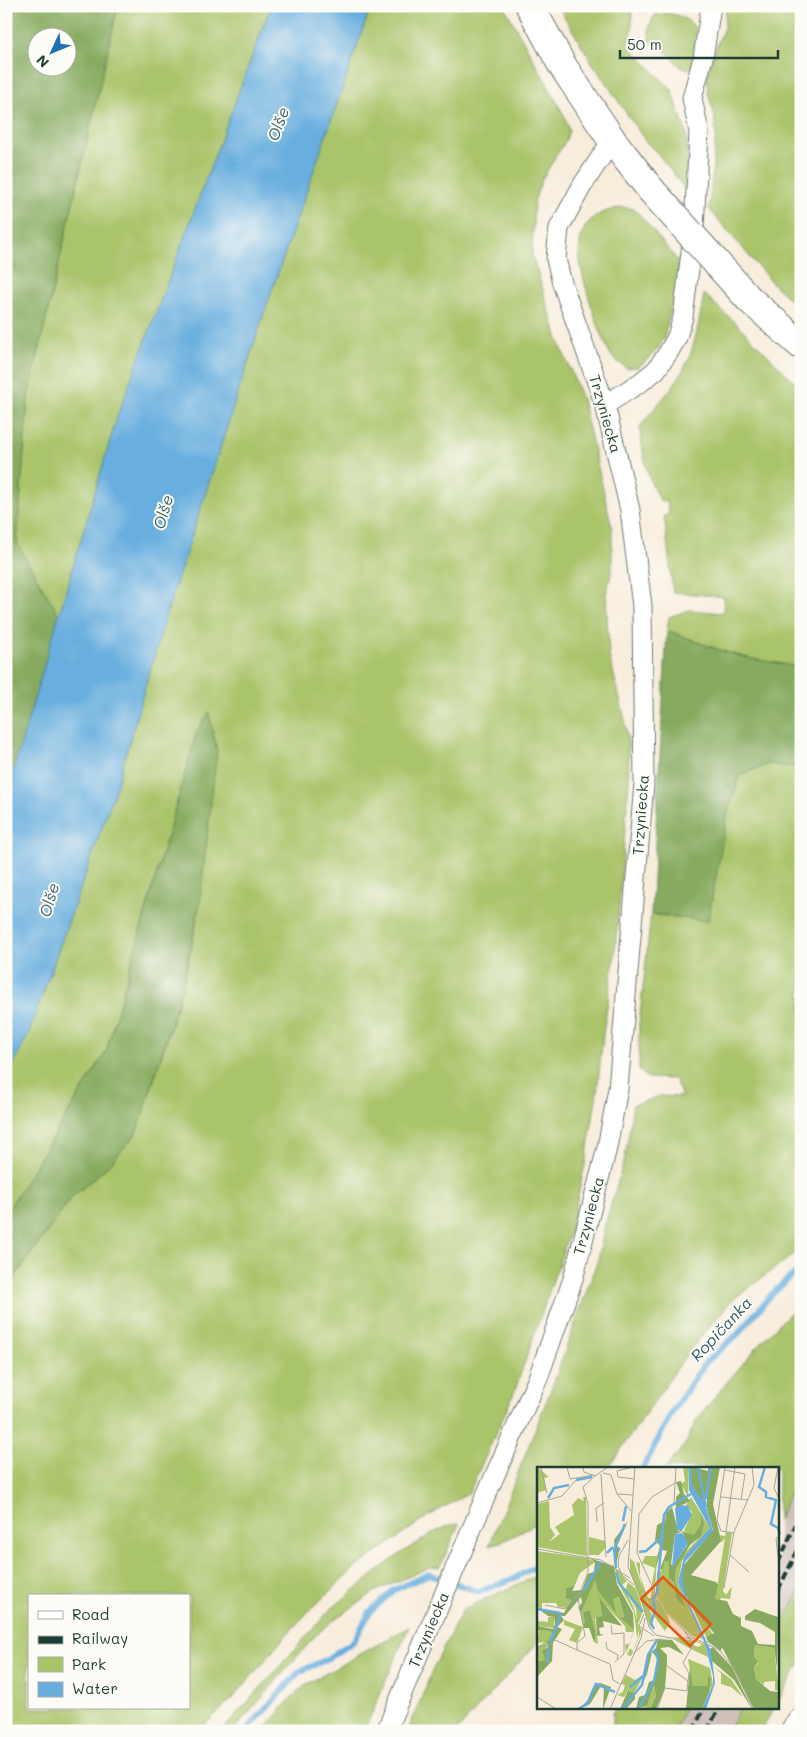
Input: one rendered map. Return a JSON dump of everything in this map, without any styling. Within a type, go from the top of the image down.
[{"type":"main road","points":[[530,6],[562,65],[612,140],[651,190],[749,299],[801,346]]},
{"type":"main road","points":[[795,1731],[801,1722]]},
{"type":"street","points":[[605,405],[656,370],[677,337],[683,317],[694,228],[699,132],[692,98],[703,58],[711,6]]},
{"type":"street","name":"Trzyniecka","points":[[386,1731],[538,1378],[573,1279],[608,1148],[618,1089],[644,784],[642,606],[630,510],[605,405],[562,282],[556,259],[559,228],[582,186],[612,140]]},
{"type":"shaded area","points":[[801,1468],[801,1588],[780,1629],[780,1515]]},
{"type":"shaded area","points":[[684,1710],[739,1710],[728,1731],[673,1731]]},
{"type":"green space","points":[[6,6],[118,6],[28,398],[17,544],[59,615],[6,795]]},
{"type":"green space","points":[[118,6],[271,6],[117,417],[59,615],[17,544],[28,398]]},
{"type":"green space","points":[[371,6],[504,6],[564,115],[569,130],[566,140],[542,179],[534,202],[532,255],[558,339],[582,399],[612,527],[612,571],[606,594],[609,655],[625,720],[628,744],[629,780],[615,953],[603,1034],[597,1093],[586,1160],[570,1231],[514,1393],[469,1493],[427,1517],[355,1568],[312,1608],[287,1634],[234,1697],[198,1731],[6,1731],[6,1289],[72,1197],[108,1166],[135,1135],[142,1117],[185,978],[196,921],[200,892],[197,731],[106,1052],[6,1213],[6,1079],[28,1035],[115,791],[166,615],[263,316]]},
{"type":"green space","points":[[558,6],[631,6],[632,26],[628,45],[672,90],[686,132],[688,153],[686,190],[659,155],[646,142],[591,61]]},
{"type":"green space","points":[[726,6],[801,6],[801,310],[774,285],[709,209],[716,134],[714,112],[708,94],[707,79],[711,61],[724,27]]},
{"type":"green space","points":[[666,13],[682,18],[696,28],[694,64],[688,69],[681,67],[663,49],[650,41],[649,34],[653,18],[655,15]]},
{"type":"green space","points":[[622,207],[635,209],[678,261],[678,278],[664,338],[657,350],[639,367],[626,368],[614,359],[609,352],[598,327],[588,296],[579,256],[580,240],[584,229],[593,218],[601,213]]},
{"type":"green space","points":[[704,294],[739,326],[801,389],[801,669],[751,659],[705,645],[667,630],[669,617],[689,610],[723,613],[724,597],[673,592],[664,516],[669,514],[667,501],[661,502],[652,485],[644,456],[640,427],[673,386],[687,363],[696,334]]},
{"type":"green space","points":[[667,630],[705,645],[751,659],[801,669],[801,768],[769,764],[740,775],[727,816],[708,921],[651,914]]},
{"type":"green space","points":[[209,712],[217,751],[199,909],[181,991],[142,1117],[135,1135],[108,1166],[72,1197],[6,1289],[6,1213],[106,1052],[197,731]]},
{"type":"green space","points":[[769,764],[801,768],[801,1249],[731,1301],[689,1351],[609,1467],[537,1467],[537,1523],[506,1540],[489,1546],[554,1382],[598,1259],[605,1225],[625,1158],[633,1105],[660,1096],[682,1097],[675,1079],[647,1078],[639,1069],[639,1024],[651,914],[707,921],[727,816],[740,775]]},
{"type":"green space","points":[[801,1305],[801,1468],[780,1515],[780,1467],[667,1467],[686,1443],[696,1421],[757,1347],[787,1316]]},
{"type":"green space","points":[[459,1524],[440,1567],[428,1568],[376,1591],[339,1616],[316,1635],[233,1731],[222,1731],[330,1610],[394,1558],[431,1534],[450,1525]]},
{"type":"green space","points":[[537,1575],[537,1643],[457,1731],[408,1731],[433,1669],[463,1609]]},
{"type":"green space","points":[[801,1588],[801,1661],[780,1698],[780,1629]]},
{"type":"green space","points":[[409,1627],[364,1731],[263,1731],[290,1699],[307,1684]]},
{"type":"green space","points":[[615,1710],[684,1710],[673,1731],[613,1731],[613,1713]]},
{"type":"green space","points":[[739,1710],[773,1710],[761,1731],[728,1731]]},
{"type":"water","name":"Olše","points":[[271,6],[371,6],[263,316],[166,615],[115,791],[28,1035],[6,1079],[6,795],[117,417]]},
{"type":"waterway","name":"Ropičanka","points":[[644,1467],[674,1409],[705,1363],[738,1334],[771,1295],[801,1270]]},
{"type":"waterway","name":"Ropičanka","points":[[246,1731],[299,1672],[325,1660],[354,1641],[370,1612],[394,1590],[429,1574],[479,1592],[515,1578],[537,1566]]},
{"type":"railway","points":[[780,1559],[801,1513]]},
{"type":"railway","points":[[780,1586],[801,1544]]},
{"type":"railway","points":[[693,1731],[703,1710]]},
{"type":"railway","points":[[707,1731],[718,1710]]}]
